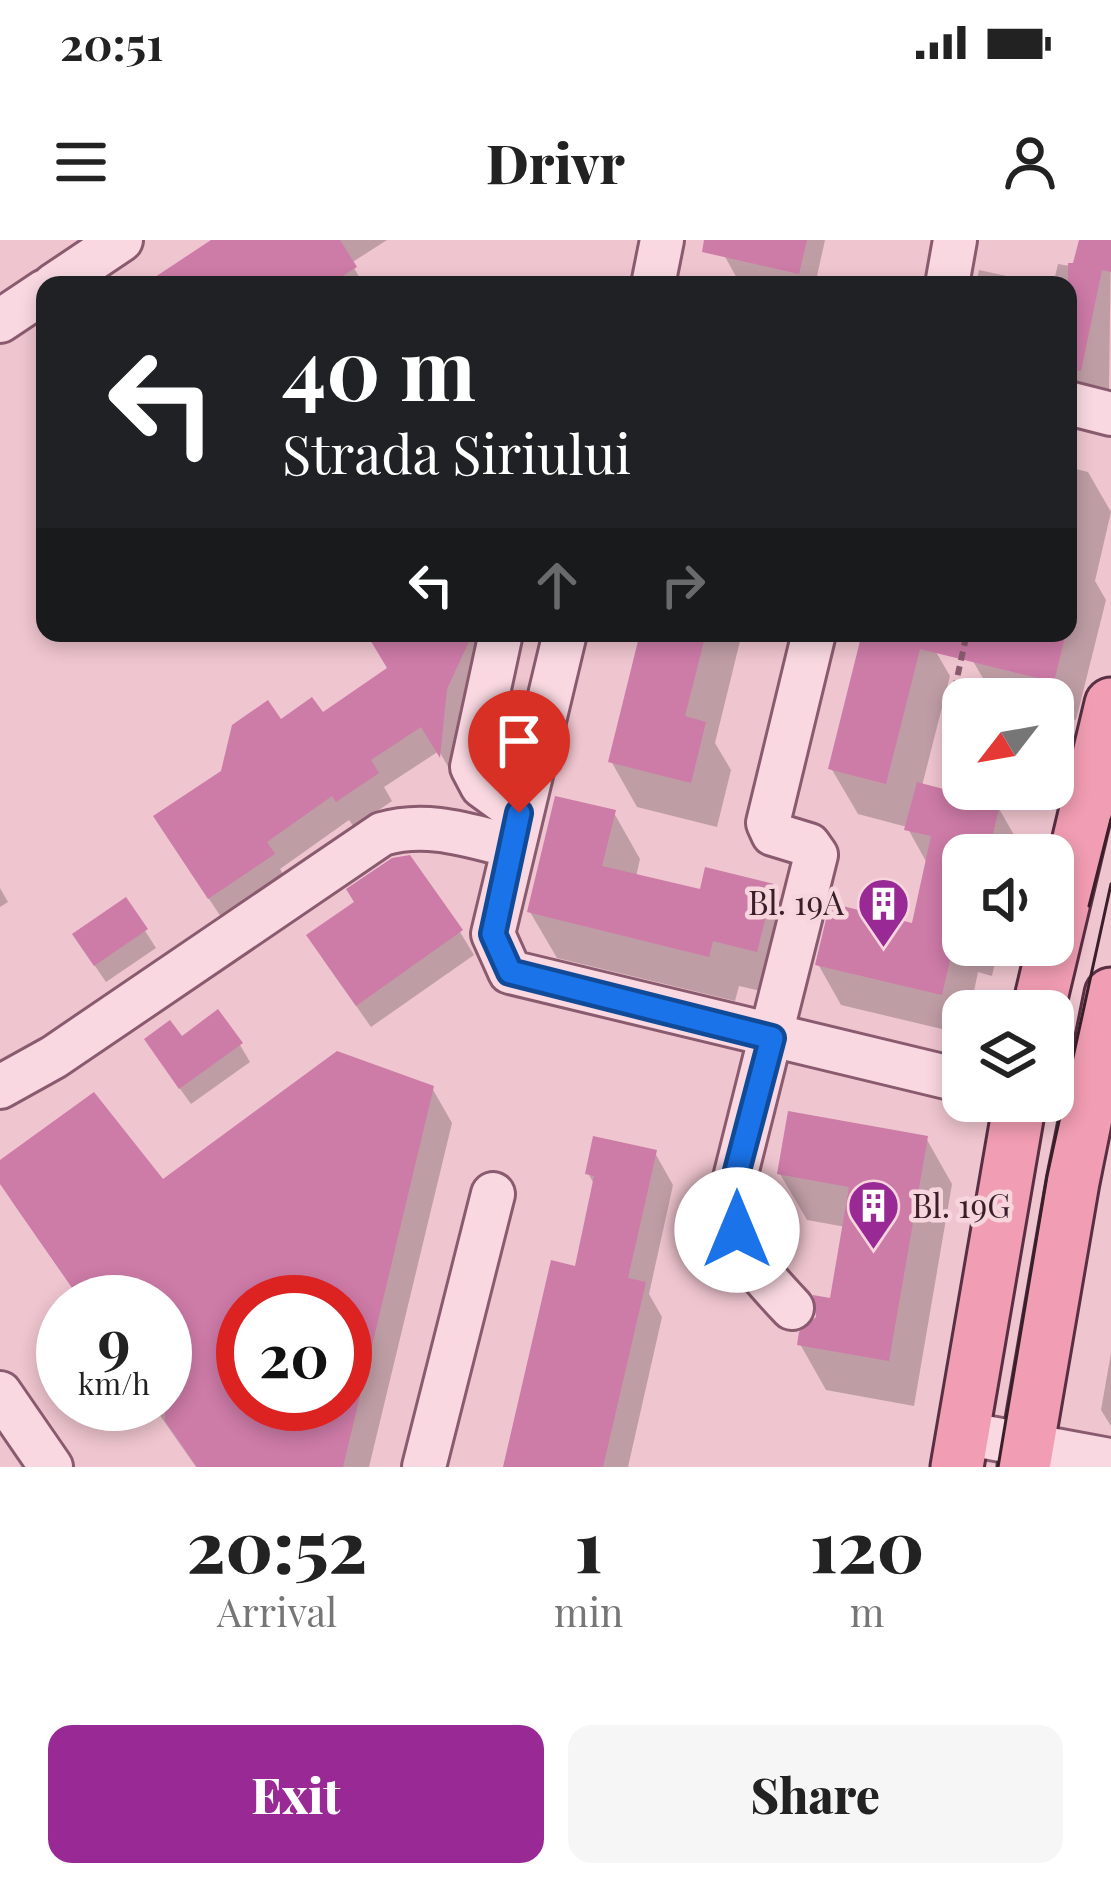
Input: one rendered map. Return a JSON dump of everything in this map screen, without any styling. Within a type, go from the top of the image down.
[{"type":"main road","points":[[1043,990],[1104,757],[1111,704]]},
{"type":"main road","points":[[1026,1456],[1084,1105],[1111,994]]},
{"type":"main road","points":[[960,1450],[1016,1122]]},
{"type":"street","points":[[67,276],[121,240]]},
{"type":"street","points":[[655,276],[662,240]]},
{"type":"street","points":[[949,276],[955,240]]},
{"type":"street","points":[[0,321],[36,297]]},
{"type":"street","points":[[1077,405],[1111,414]]},
{"type":"street","points":[[499,642],[472,766],[515,830]]},
{"type":"street","points":[[563,642],[493,934],[510,972],[942,1076]]},
{"type":"street","points":[[792,1308],[756,1269],[737,1230],[734,1182],[816,855],[809,844],[773,834],[768,823],[812,642]]},
{"type":"street","points":[[5,1072],[54,1058],[382,834],[409,826],[515,830]]},
{"type":"street","points":[[424,1467],[493,1194]]},
{"type":"street","points":[[0,1393],[51,1467]]},
{"type":"street","points":[[960,1450],[1107,1462]]},
{"type":"path","points":[[957,678],[965,642]]},
{"type":"building","points":[[211,240],[340,240],[357,267],[342,276],[157,276]]},
{"type":"building","points":[[704,240],[807,240],[799,274],[702,252]]},
{"type":"building","points":[[1079,240],[1111,240],[1111,272],[1102,270],[1081,371],[1077,371],[1077,276],[1068,276],[1068,263],[1073,263]]},
{"type":"building","points":[[371,642],[469,642],[447,689],[440,758],[421,727],[371,760],[379,773],[336,802],[332,796],[267,842],[275,854],[208,899],[153,816],[221,771],[232,725],[268,700],[281,719],[312,697],[323,712],[387,668]]},
{"type":"building","points":[[638,642],[704,642],[685,716],[706,722],[691,783],[608,762]]},
{"type":"building","points":[[860,642],[1064,642],[1055,678],[1038,678],[920,649],[886,784],[828,769]]},
{"type":"building","name":"Bl. 19A","points":[[917,782],[942,789],[942,810],[999,810],[993,834],[942,834],[942,966],[949,966],[942,995],[815,965],[830,903],[912,923],[931,836],[904,830]]},
{"type":"building","points":[[555,796],[616,810],[602,866],[700,889],[705,867],[774,884],[757,952],[713,941],[709,957],[527,912]]},
{"type":"building","points":[[410,855],[463,930],[356,1006],[306,935],[354,902],[346,889],[392,858]]},
{"type":"building","points":[[126,897],[148,929],[94,966],[72,934]]},
{"type":"building","points":[[218,1009],[243,1043],[179,1089],[144,1039],[170,1020],[182,1036]]},
{"type":"building","points":[[337,1051],[434,1086],[372,1346],[372,1275],[216,1275],[216,1431],[352,1431],[343,1467],[197,1467],[172,1431],[192,1431],[192,1275],[63,1275],[0,1184],[0,1160],[94,1092],[163,1179]]},
{"type":"building","name":"Bl. 19G","points":[[788,1111],[928,1136],[889,1361],[797,1345],[799,1332],[816,1317],[813,1295],[830,1298],[849,1187],[777,1174]]},
{"type":"building","points":[[593,1136],[657,1150],[628,1278],[646,1282],[603,1467],[503,1467],[551,1260],[575,1266],[594,1176],[585,1174]]},
{"type":"tram line","points":[[1089,906],[1111,819]]},
{"type":"tram line","points":[[998,1467],[1047,1176],[1111,884]]},
{"type":"place","name":"Bl. 19A","points":[[883,949]]},
{"type":"place","name":"Bl. 19G","points":[[873,1252]]},
{"type":"route","points":[[519,813],[493,934],[510,972],[772,1038],[734,1182],[737,1230]]}]
